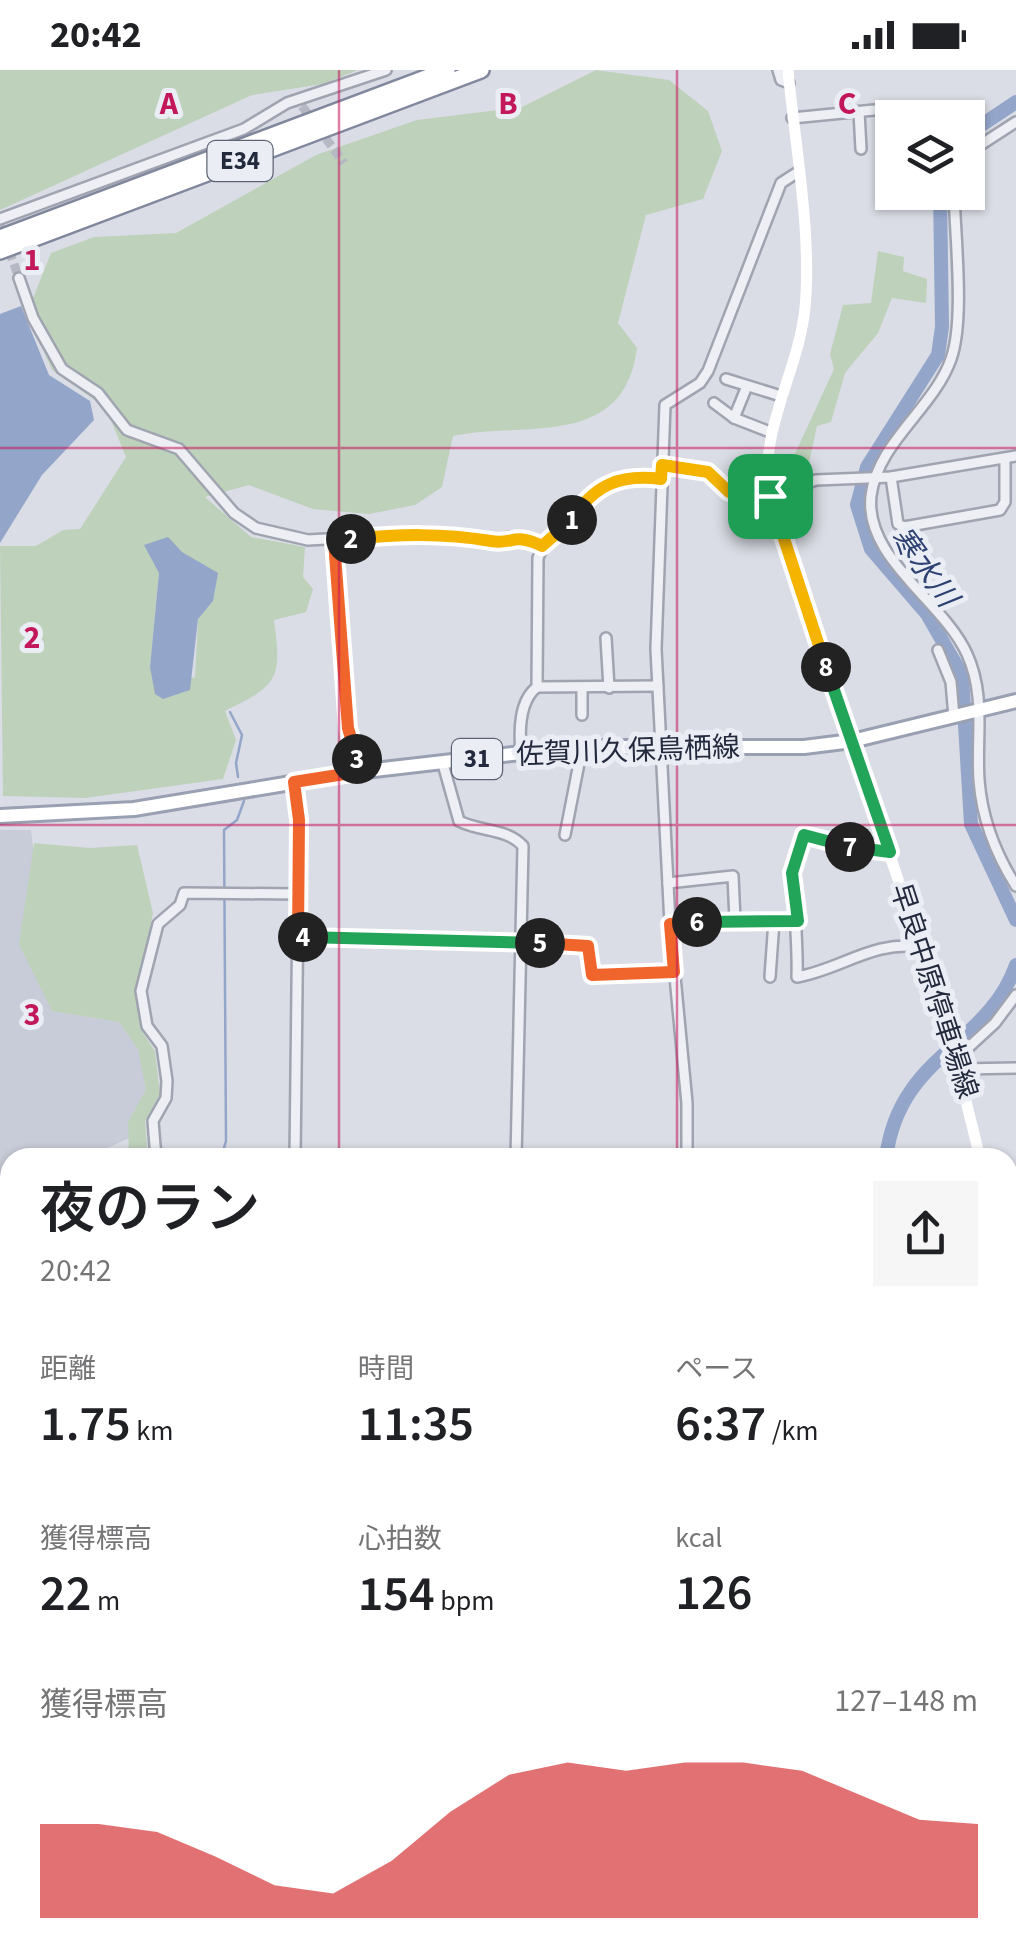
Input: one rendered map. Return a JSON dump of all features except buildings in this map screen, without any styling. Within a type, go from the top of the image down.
[{"type":"highway","name":"E34","points":[[0,238],[447,70]]},
{"type":"highway","name":"E34","points":[[0,251],[481,70]]},
{"type":"main road","name":"早良中原停車場線","points":[[789,76],[806,294],[800,336],[770,432],[766,466],[770,496],[948,1028],[978,1148]]},
{"type":"main road","name":"佐賀川久保鳥栖線","points":[[0,816],[134,809],[357,772],[521,753],[662,746],[784,748],[852,741],[1016,701]]},
{"type":"street","points":[[0,219],[244,129],[386,70]]},
{"type":"street","points":[[778,70],[781,80],[789,76]]},
{"type":"street","points":[[792,118],[874,110]]},
{"type":"street","points":[[859,112],[862,149]]},
{"type":"street","points":[[985,142],[1016,122]]},
{"type":"street","points":[[687,1148],[683,1039],[670,924],[658,686],[666,404],[708,372],[781,183],[798,172]]},
{"type":"street","points":[[954,210],[951,359],[876,478],[870,505],[877,535],[967,654],[981,711],[982,807],[992,845],[1016,886]]},
{"type":"street","points":[[18,278],[55,360],[98,393],[120,424],[178,449],[234,513],[256,528],[292,538],[334,541],[432,533],[495,542],[510,536],[542,546]]},
{"type":"street","points":[[726,379],[781,396]]},
{"type":"street","points":[[734,418],[747,386]]},
{"type":"street","points":[[714,402],[734,418],[770,432]]},
{"type":"street","points":[[662,465],[708,472],[729,492],[770,496],[816,480],[876,478],[1010,457],[1000,510],[904,527]]},
{"type":"street","points":[[538,687],[538,558],[542,546],[568,526],[582,505],[604,485],[634,476],[661,479]]},
{"type":"street","points":[[890,476],[898,524],[926,560]]},
{"type":"street","points":[[334,541],[348,728],[354,742],[357,772]]},
{"type":"street","points":[[606,638],[609,688]]},
{"type":"street","points":[[938,650],[951,682],[954,717]]},
{"type":"street","points":[[521,753],[522,715],[528,694],[538,687],[658,686]]},
{"type":"street","points":[[582,688],[582,715]]},
{"type":"street","points":[[565,835],[582,748]]},
{"type":"street","points":[[444,764],[458,821],[476,830],[509,834],[523,846],[516,1148]]},
{"type":"street","points":[[294,782],[298,894],[295,1148]]},
{"type":"street","points":[[890,852],[870,852],[804,835],[792,873],[798,921],[796,977],[831,971],[860,953],[893,943],[921,947]]},
{"type":"street","points":[[668,883],[733,876],[735,920]]},
{"type":"street","points":[[155,1148],[153,1121],[166,1098],[167,1081],[162,1046],[147,1026],[141,991],[161,918],[180,905],[184,893],[298,894]]},
{"type":"street","points":[[770,976],[774,921]]},
{"type":"street","points":[[670,924],[798,921]]},
{"type":"street","points":[[298,937],[585,945],[590,949],[592,975],[674,972]]},
{"type":"street","points":[[959,1063],[1016,995]]},
{"type":"street","points":[[959,1063],[1016,1068]]},
{"type":"shaded area","points":[[0,830],[31,830],[52,1011],[119,1022],[138,1049],[147,1090],[128,1122],[130,1138],[107,1148],[0,1148]]},
{"type":"green space","points":[[0,70],[358,70],[323,84],[252,95],[0,210]]},
{"type":"green space","points":[[596,70],[669,80],[708,111],[722,151],[703,199],[646,215],[618,323],[637,348],[628,380],[613,403],[592,417],[567,425],[453,436],[442,487],[415,505],[369,514],[313,509],[249,485],[205,497],[251,537],[305,547],[303,577],[313,589],[306,612],[274,620],[277,655],[273,678],[257,694],[225,711],[236,740],[223,779],[85,798],[3,796],[0,546],[36,546],[63,530],[80,529],[126,457],[106,408],[52,370],[27,313],[51,253],[94,237],[176,233],[316,155],[417,120],[522,107]],"holes":[[[159,573],[213,601],[198,619],[195,678],[150,667]]]},
{"type":"green space","points":[[878,251],[904,257],[903,271],[927,279],[926,303],[892,298],[878,333],[845,373],[831,422],[817,426],[809,463],[797,483],[788,469],[834,369],[830,354],[843,305],[871,303]]},
{"type":"green space","points":[[34,843],[90,848],[137,845],[153,913],[136,995],[143,1033],[155,1051],[160,1094],[145,1121],[147,1148],[129,1148],[128,1122],[146,1090],[138,1049],[119,1022],[52,1011],[19,944]]},
{"type":"water","points":[[21,306],[49,375],[90,401],[94,420],[42,475],[0,543],[0,314]]},
{"type":"water","points":[[168,537],[182,552],[218,573],[213,601],[198,619],[190,690],[163,699],[155,694],[150,667],[159,573],[144,545]]},
{"type":"waterway","name":"寒水川","points":[[985,123],[1016,102]]},
{"type":"waterway","name":"寒水川","points":[[940,210],[942,327],[938,355],[867,467],[857,505],[871,549],[927,614],[962,675],[971,824],[1016,920]]},
{"type":"waterway","points":[[230,712],[242,735],[236,763],[238,777]]},
{"type":"waterway","points":[[224,1148],[224,830],[237,820],[244,801]]},
{"type":"waterway","name":"寒水川","points":[[888,1148],[894,1123],[908,1096],[925,1073],[985,1015],[1003,993],[1016,965]]},
{"type":"tunnel","points":[[302,106],[344,163]]},
{"type":"tunnel","points":[[0,226],[19,278]]},
{"type":"route","points":[[662,465],[708,472],[729,492],[770,496],[890,852],[870,852],[804,835],[797,847],[792,873],[798,921],[670,924],[674,972],[592,975],[590,949],[585,945],[298,937],[299,820],[294,782],[357,772],[357,754],[348,728],[334,541],[432,533],[495,542],[510,536],[542,546],[560,534],[582,505],[604,485],[634,476],[661,479],[662,465]]}]
